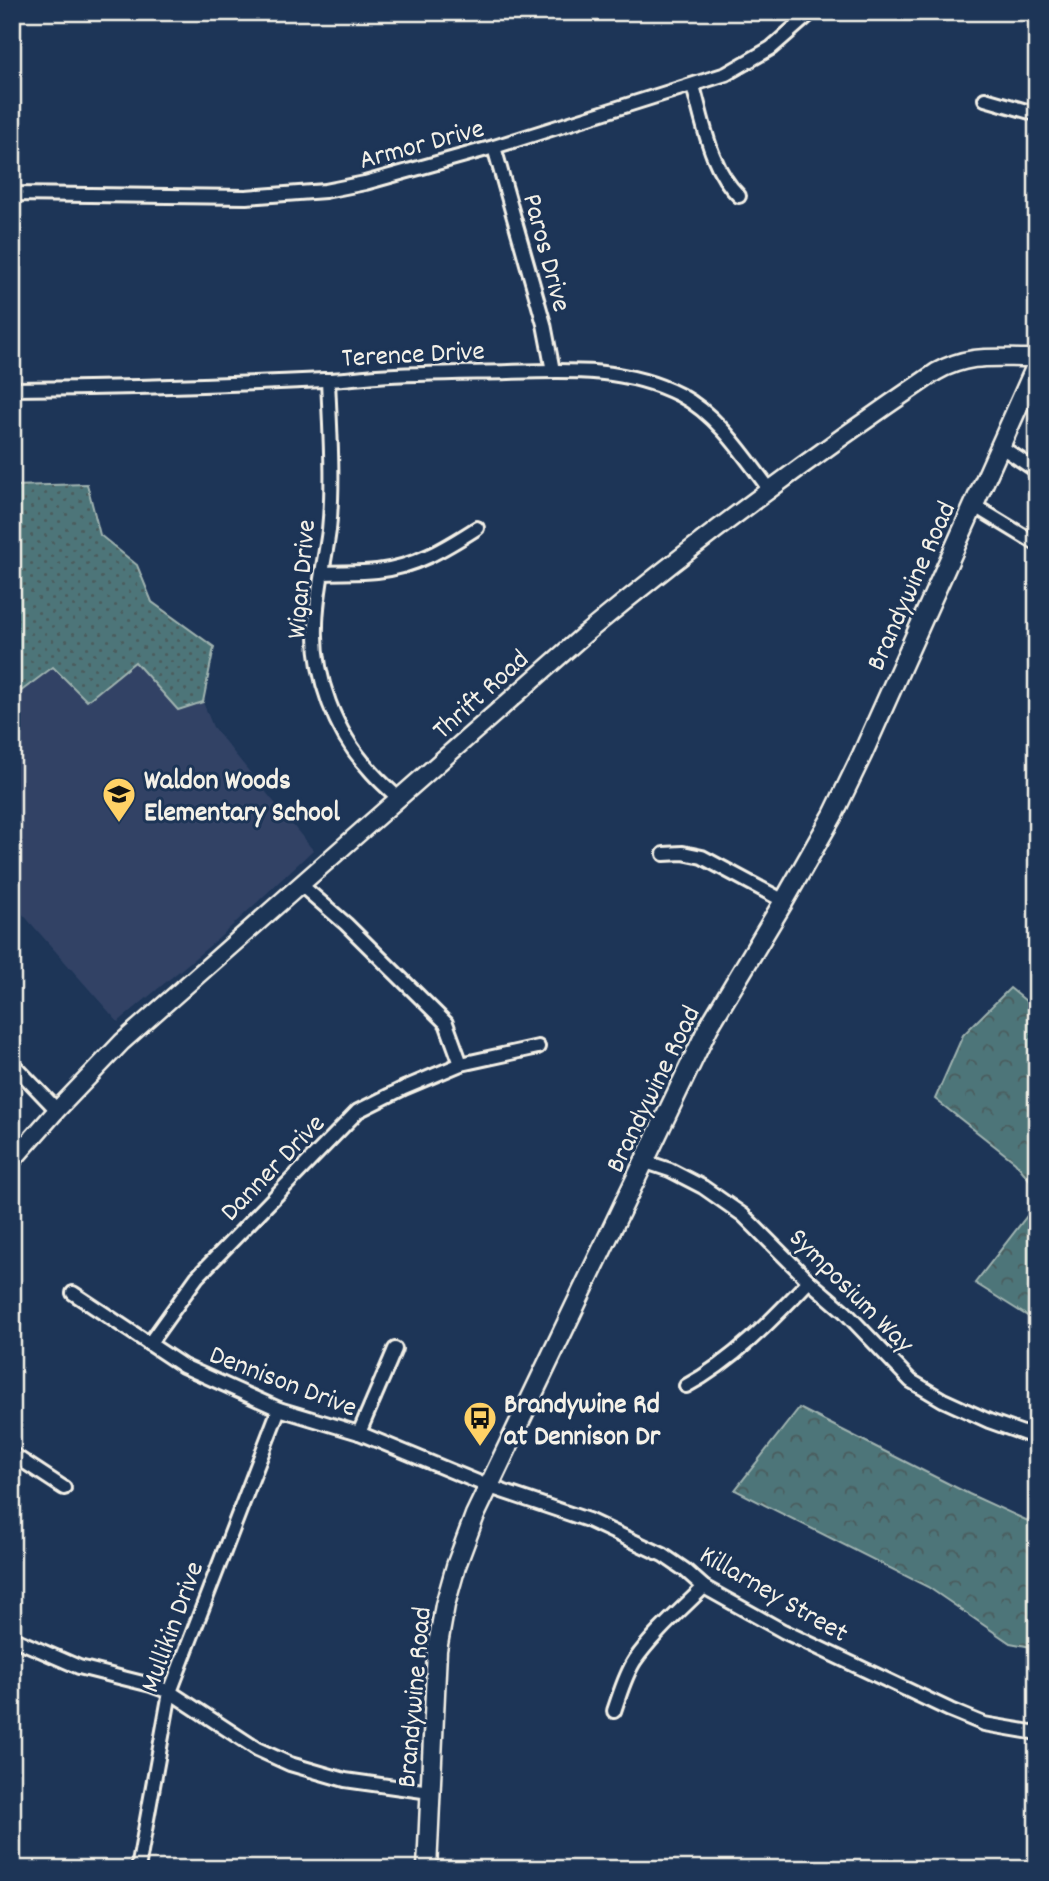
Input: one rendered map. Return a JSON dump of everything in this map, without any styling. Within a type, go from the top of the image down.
[{"type":"main road","name":"Brandywine Road","points":[[427,1869],[437,1650],[445,1605],[475,1515],[708,1028],[784,901],[862,755],[1037,364]]},
{"type":"street","name":"Armor Drive","points":[[12,194],[246,197],[289,195],[365,183],[494,147],[726,74],[771,48],[812,12]]},
{"type":"street","points":[[693,86],[715,160],[729,186],[739,196]]},
{"type":"street","points":[[985,99],[1037,114]]},
{"type":"street","name":"Paros Drive","points":[[494,147],[544,324],[553,370]]},
{"type":"street","name":"Thrift Road","points":[[12,1161],[122,1042],[594,626],[711,533],[887,405],[951,363],[988,356],[1037,358]]},
{"type":"street","name":"Terence Drive","points":[[12,389],[553,370],[609,373],[632,377],[680,395],[698,408],[720,428],[770,490]]},
{"type":"street","name":"Wigan Drive","points":[[328,380],[329,529],[316,626],[317,658],[332,708],[355,751],[399,799]]},
{"type":"street","points":[[1000,446],[1037,471]]},
{"type":"street","points":[[973,505],[1037,544]]},
{"type":"street","points":[[322,573],[378,571],[406,565],[449,546],[477,528]]},
{"type":"street","points":[[664,854],[683,853],[702,857],[784,901]]},
{"type":"street","points":[[302,885],[346,924],[446,1023],[461,1064]]},
{"type":"street","name":"Danner Drive","points":[[149,1344],[197,1277],[358,1111],[461,1064],[538,1047]]},
{"type":"street","points":[[12,1063],[57,1110]]},
{"type":"street","name":"Symposium Way","points":[[643,1161],[670,1170],[721,1198],[743,1215],[809,1281],[845,1312],[911,1381],[943,1400],[989,1421],[1037,1438]]},
{"type":"street","points":[[685,1386],[720,1365],[774,1318],[809,1281]]},
{"type":"street","name":"Dennison Drive","points":[[73,1293],[183,1366],[279,1409],[359,1433],[490,1487]]},
{"type":"street","points":[[359,1433],[396,1349]]},
{"type":"street","name":"Mullikin Drive","points":[[138,1869],[170,1692],[279,1409]]},
{"type":"street","points":[[12,1454],[64,1488]]},
{"type":"street","name":"Killarney Street","points":[[490,1487],[577,1516],[663,1555],[704,1587],[783,1631],[950,1710],[984,1724],[1037,1733]]},
{"type":"street","points":[[614,1711],[635,1660],[704,1587]]},
{"type":"street","points":[[12,1638],[79,1667],[170,1692],[257,1749],[290,1764],[345,1780],[430,1792]]},
{"type":"shaded area","points":[[87,484],[100,535],[137,565],[152,602],[214,647],[203,702],[213,727],[313,850],[219,938],[118,1022],[12,902],[12,486]]},
{"type":"green space","points":[[87,484],[100,535],[137,565],[152,602],[214,647],[203,702],[178,710],[135,662],[87,701],[53,667],[12,698],[12,486]]},
{"type":"green space","points":[[1010,988],[1037,1010],[1037,1189],[1015,1162],[935,1099],[963,1035]]},
{"type":"green space","points":[[1037,1203],[1037,1322],[975,1283]]},
{"type":"green space","points":[[799,1408],[969,1494],[1037,1525],[1037,1648],[1010,1643],[928,1587],[735,1490]]},
{"type":"place","name":"Waldon Woods Elementary School","points":[[119,824]]},
{"type":"place","name":"Brandywine Rd at Dennison Dr","points":[[480,1448]]}]
